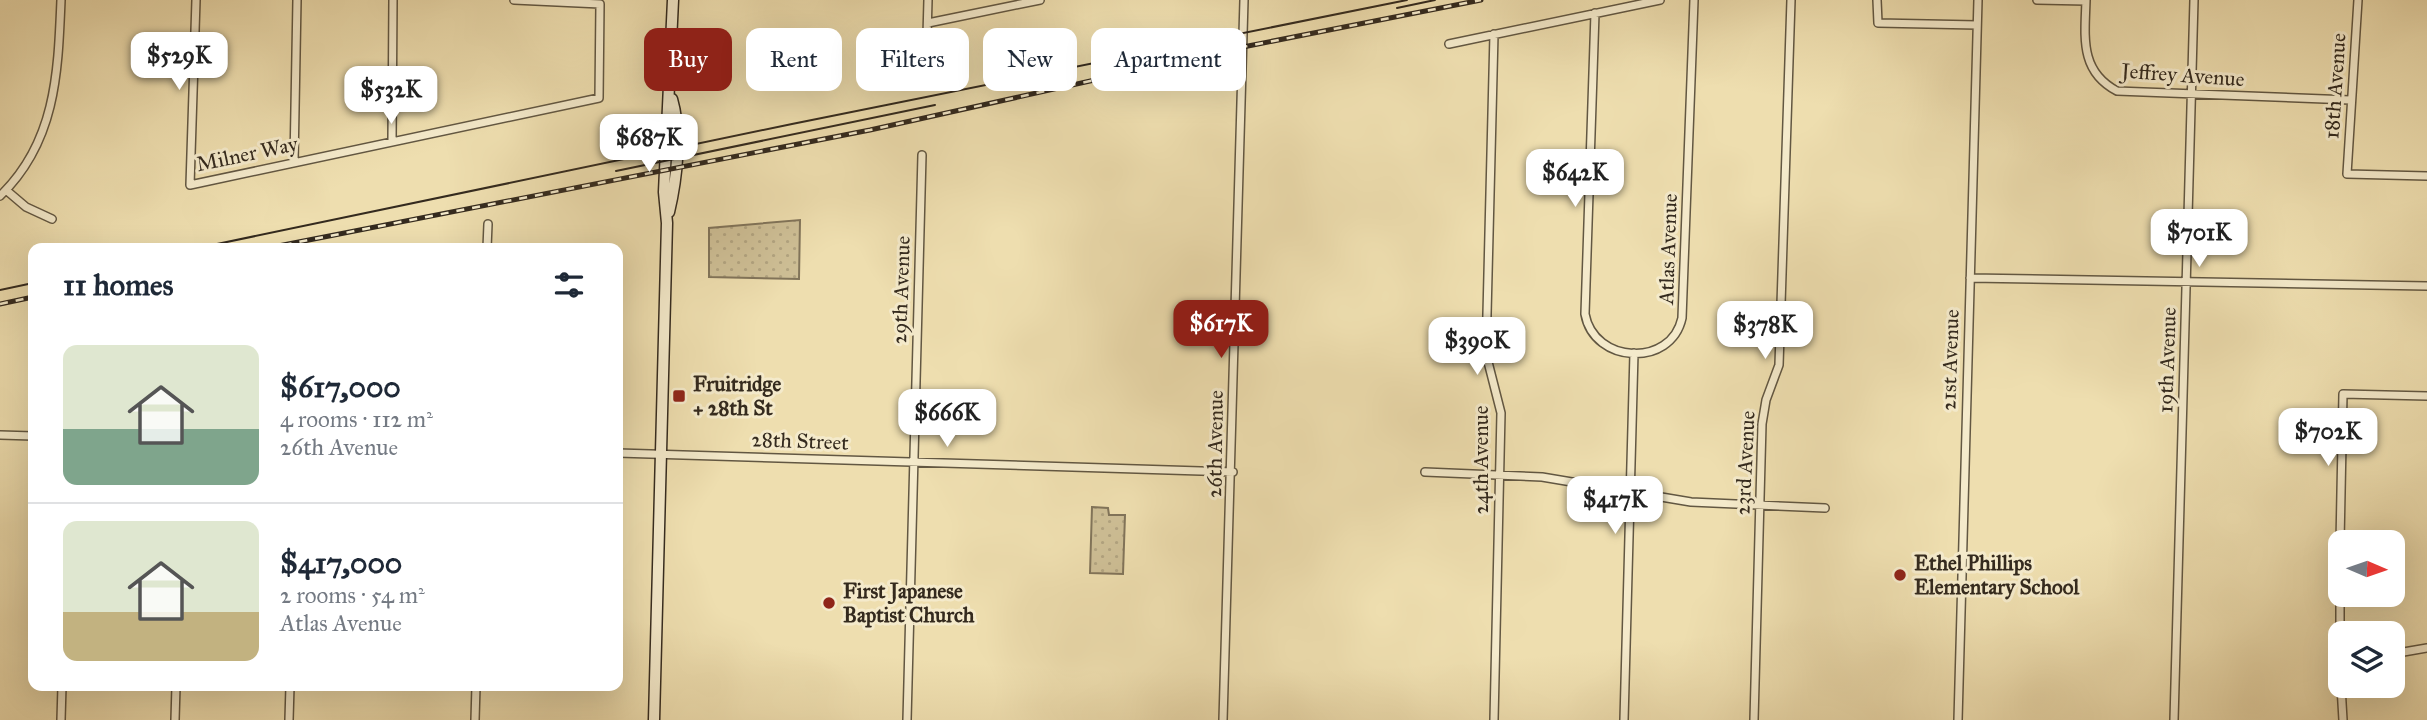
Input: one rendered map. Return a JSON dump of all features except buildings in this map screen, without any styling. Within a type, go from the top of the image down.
[{"type":"main road","points":[[654,720],[667,223],[664,192],[673,0]]},
{"type":"street","points":[[52,219],[3,193],[39,142],[53,104],[59,61],[61,0]]},
{"type":"street","name":"Milner Way","points":[[196,0],[190,185],[600,98],[600,4],[514,0]]},
{"type":"street","points":[[294,162],[297,0]]},
{"type":"street","points":[[392,140],[393,0]]},
{"type":"street","points":[[928,0],[928,28]]},
{"type":"street","points":[[928,23],[1040,0]]},
{"type":"street","name":"26th Avenue","points":[[1223,720],[1233,472],[1244,0]]},
{"type":"street","points":[[1449,44],[1660,0]]},
{"type":"street","name":"Atlas Avenue","points":[[1634,353],[1651,352],[1668,344],[1676,336],[1682,318],[1695,0]]},
{"type":"street","name":"23rd Avenue","points":[[1754,720],[1763,413],[1779,365],[1791,0]]},
{"type":"street","points":[[1877,0],[1878,23],[1977,25]]},
{"type":"street","name":"21st Avenue","points":[[1958,720],[1978,0]]},
{"type":"street","points":[[2038,0],[2086,1]]},
{"type":"street","name":"19th Avenue","points":[[2174,720],[2194,0]]},
{"type":"street","name":"18th Avenue","points":[[2358,0],[2347,174],[2427,176]]},
{"type":"street","name":"Jeffrey Avenue","points":[[2086,1],[2086,54],[2094,73],[2102,82],[2127,93],[2350,100]]},
{"type":"street","points":[[1595,13],[1585,314],[1590,331],[1601,344],[1614,351],[1634,353],[1625,720]]},
{"type":"street","name":"24th Avenue","points":[[1494,34],[1486,354],[1500,403],[1494,720]]},
{"type":"street","name":"29th Avenue","points":[[907,720],[922,155]]},
{"type":"street","points":[[487,243],[488,224]]},
{"type":"street","points":[[1970,278],[2427,286]]},
{"type":"street","points":[[2340,530],[2343,394],[2427,396]]},
{"type":"street","points":[[0,435],[28,436]]},
{"type":"street","name":"28th Street","points":[[623,453],[1233,472]]},
{"type":"street","points":[[1425,472],[1568,480],[1691,502],[1825,508]]},
{"type":"street","points":[[2405,652],[2427,648]]},
{"type":"street","points":[[61,720],[62,691]]},
{"type":"street","points":[[175,720],[176,691]]},
{"type":"street","points":[[289,720],[290,691]]},
{"type":"street","points":[[475,720],[476,691]]},
{"type":"street","points":[[2342,698],[2343,720]]},
{"type":"shaded area","points":[[800,220],[799,279],[709,277],[709,228]]},
{"type":"shaded area","points":[[1092,507],[1108,508],[1109,515],[1125,515],[1123,574],[1090,573]]},
{"type":"tram line","points":[[222,243],[1407,0]]},
{"type":"tram line","points":[[1397,8],[1435,0]]},
{"type":"tram line","points":[[616,171],[935,105]]},
{"type":"tram line","points":[[0,290],[28,284]]},
{"type":"railway","points":[[294,243],[870,130],[1243,47],[1481,0]]},
{"type":"railway","points":[[0,304],[28,298]]},
{"type":"place","name":"Fruitridge + 28th St","points":[[679,396]]},
{"type":"place","name":"Ethel Phillips Elementary School","points":[[1900,575]]},
{"type":"place","name":"First Japanese Baptist Church","points":[[829,603]]}]
